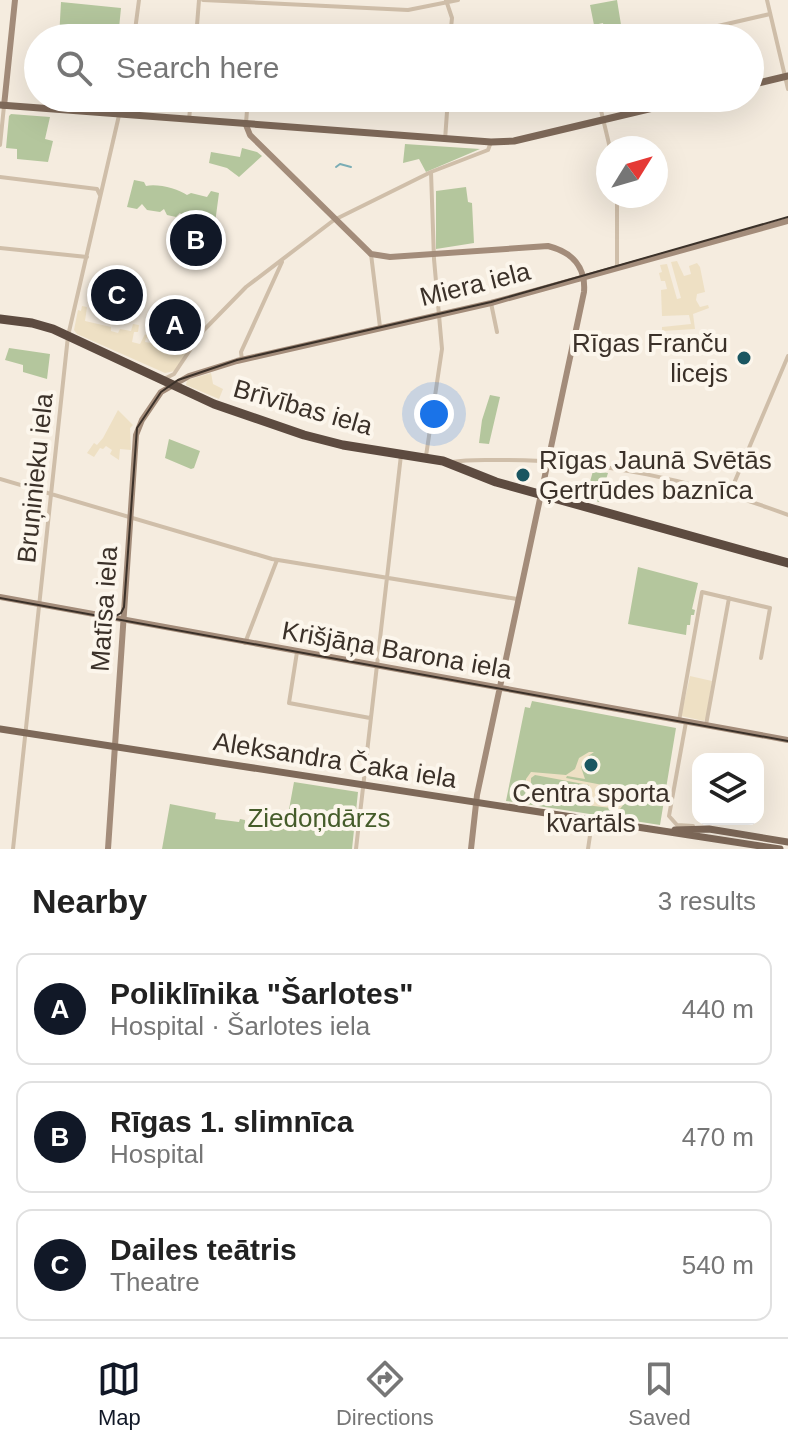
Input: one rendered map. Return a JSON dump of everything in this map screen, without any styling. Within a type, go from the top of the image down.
[{"type":"highway","name":"Brīvības iela","points":[[0,319],[39,324],[214,404],[328,442],[450,463],[489,480],[788,563]]},
{"type":"main road","points":[[764,82],[786,77]]},
{"type":"main road","points":[[2,106],[24,108]]},
{"type":"main road","points":[[80,112],[491,142],[514,141],[634,112]]},
{"type":"main road","name":"Aleksandra Čaka iela","points":[[0,729],[780,849]]},
{"type":"main road","name":"Aleksandra Čaka iela","points":[[709,838],[788,842]]},
{"type":"street","points":[[0,145],[15,0]]},
{"type":"street","points":[[136,24],[139,0]]},
{"type":"street","points":[[198,24],[201,0],[408,10],[458,0]]},
{"type":"street","points":[[767,0],[788,89]]},
{"type":"street","points":[[446,1],[451,24]]},
{"type":"street","points":[[727,24],[770,14]]},
{"type":"street","name":"Bruņinieku iela","points":[[13,849],[68,336],[120,112]]},
{"type":"street","points":[[189,120],[190,112]]},
{"type":"street","points":[[247,112],[246,125],[250,135],[371,254],[390,257],[548,246],[574,260],[584,277],[584,292],[476,802],[471,849]]},
{"type":"street","points":[[445,140],[447,112]]},
{"type":"street","points":[[602,112],[608,136]]},
{"type":"street","points":[[167,382],[209,323],[246,287],[334,220],[431,172],[488,150],[491,142]]},
{"type":"street","points":[[426,458],[442,349],[433,253],[431,172]]},
{"type":"street","points":[[0,177],[94,188],[100,195]]},
{"type":"street","points":[[617,208],[617,268]]},
{"type":"street","name":"Miera iela","points":[[167,382],[242,360],[491,303],[788,221]]},
{"type":"street","points":[[0,248],[87,257]]},
{"type":"street","points":[[371,254],[380,327]]},
{"type":"street","points":[[242,360],[241,352],[283,259]]},
{"type":"street","points":[[491,303],[497,332]]},
{"type":"street","points":[[729,495],[788,356]]},
{"type":"street","name":"Matīsa iela","points":[[108,849],[138,429],[167,382]]},
{"type":"street","points":[[356,849],[401,455]]},
{"type":"street","points":[[450,463],[547,460],[630,471],[729,495],[788,515]]},
{"type":"street","points":[[0,479],[277,560],[517,599]]},
{"type":"street","points":[[245,643],[277,560]]},
{"type":"street","points":[[682,721],[702,592],[770,608],[761,658]]},
{"type":"street","name":"Krišjāņa Barona iela","points":[[0,597],[788,740]]},
{"type":"street","points":[[706,725],[729,597]]},
{"type":"street","points":[[297,652],[289,703],[370,718]]},
{"type":"street","name":"Aleksandra Čaka iela","points":[[682,721],[670,820],[709,838]]},
{"type":"street","points":[[588,849],[592,819]]},
{"type":"green space","points":[[617,0],[621,24],[594,24],[590,5]]},
{"type":"green space","points":[[61,2],[121,8],[119,24],[60,24]]},
{"type":"green space","points":[[11,114],[50,117],[45,139],[53,141],[48,162],[17,159],[17,149],[6,148]]},
{"type":"green space","points":[[405,144],[480,149],[426,172],[419,159],[403,163]]},
{"type":"green space","points":[[242,148],[262,156],[239,177],[227,168],[209,163],[211,152],[240,157]]},
{"type":"green space","points":[[134,180],[144,182],[146,186],[168,187],[187,195],[207,197],[211,191],[219,193],[215,223],[204,223],[197,218],[195,221],[185,219],[180,213],[176,217],[167,215],[164,209],[160,212],[147,210],[142,204],[137,209],[127,207]]},
{"type":"green space","points":[[466,187],[468,202],[472,203],[474,243],[436,249],[436,191]]},
{"type":"green space","points":[[9,348],[50,354],[47,379],[23,372],[23,365],[5,360]]},
{"type":"green space","points":[[490,395],[500,397],[489,444],[479,443],[482,420]]},
{"type":"green space","points":[[169,439],[200,451],[194,468],[165,458]]},
{"type":"green space","points":[[593,471],[608,473],[599,502],[579,496],[586,496]]},
{"type":"green space","points":[[638,567],[698,583],[692,609],[695,610],[694,615],[691,615],[690,625],[687,625],[686,635],[628,624]]},
{"type":"green space","points":[[316,632],[354,640],[351,653],[313,646]]},
{"type":"green space","name":"Centra sporta kvartāls","points":[[532,701],[676,728],[660,825],[506,801],[525,707],[530,708]]},
{"type":"green space","name":"Ziedoņdārzs","points":[[294,782],[358,792],[352,849],[162,849],[170,804],[216,813],[215,819],[239,822],[240,819],[245,823],[269,825],[271,814],[288,815]]},
{"type":"shaded area","points":[[677,261],[684,276],[691,274],[689,266],[697,263],[700,267],[705,292],[697,294],[696,300],[700,307],[708,305],[709,308],[693,314],[695,329],[662,331],[662,327],[691,324],[689,315],[662,316],[661,290],[667,289],[665,281],[661,281],[660,265],[667,264],[677,299],[681,298],[671,262]]},
{"type":"shaded area","points":[[82,306],[87,307],[85,321],[111,327],[111,331],[118,333],[120,329],[131,331],[133,324],[139,325],[132,342],[140,344],[145,334],[151,339],[146,338],[145,342],[152,341],[186,354],[175,371],[165,373],[77,334],[74,330],[78,310],[81,311]]},
{"type":"shaded area","points":[[211,373],[213,384],[223,389],[219,399],[186,385],[187,380]]},
{"type":"shaded area","points":[[118,410],[133,425],[130,428],[131,450],[120,449],[119,460],[110,454],[112,450],[106,446],[100,448],[94,457],[87,453],[94,443],[97,445],[103,438]]},
{"type":"shaded area","points":[[690,676],[712,681],[704,721],[681,716]]},
{"type":"shaded area","points":[[594,752],[584,759],[581,767],[585,779],[566,778],[634,791],[620,809],[585,805],[589,785],[535,775],[531,778],[531,787],[526,789],[526,779],[531,772],[566,775],[575,769],[579,758]]},
{"type":"waterway","points":[[336,167],[340,164],[351,167]]},
{"type":"tram line","points":[[114,617],[124,607],[137,428],[161,392],[178,380],[237,360],[491,302],[788,217]]},
{"type":"tram line","points":[[0,598],[788,741]]},
{"type":"place","name":"Rīgas 1. slimnīca","points":[[196,240]]},
{"type":"place","name":"Dailes teātris","points":[[117,295]]},
{"type":"place","name":"Poliklīnika \"Šarlotes\"","points":[[175,325]]},
{"type":"place","name":"Rīgas Franču licejs","points":[[744,358]]},
{"type":"place","name":"Rīgas Jaunā Svētās Ģertrūdes baznīca","points":[[523,475]]},
{"type":"place","name":"Centra sporta kvartāls","points":[[591,765]]}]
